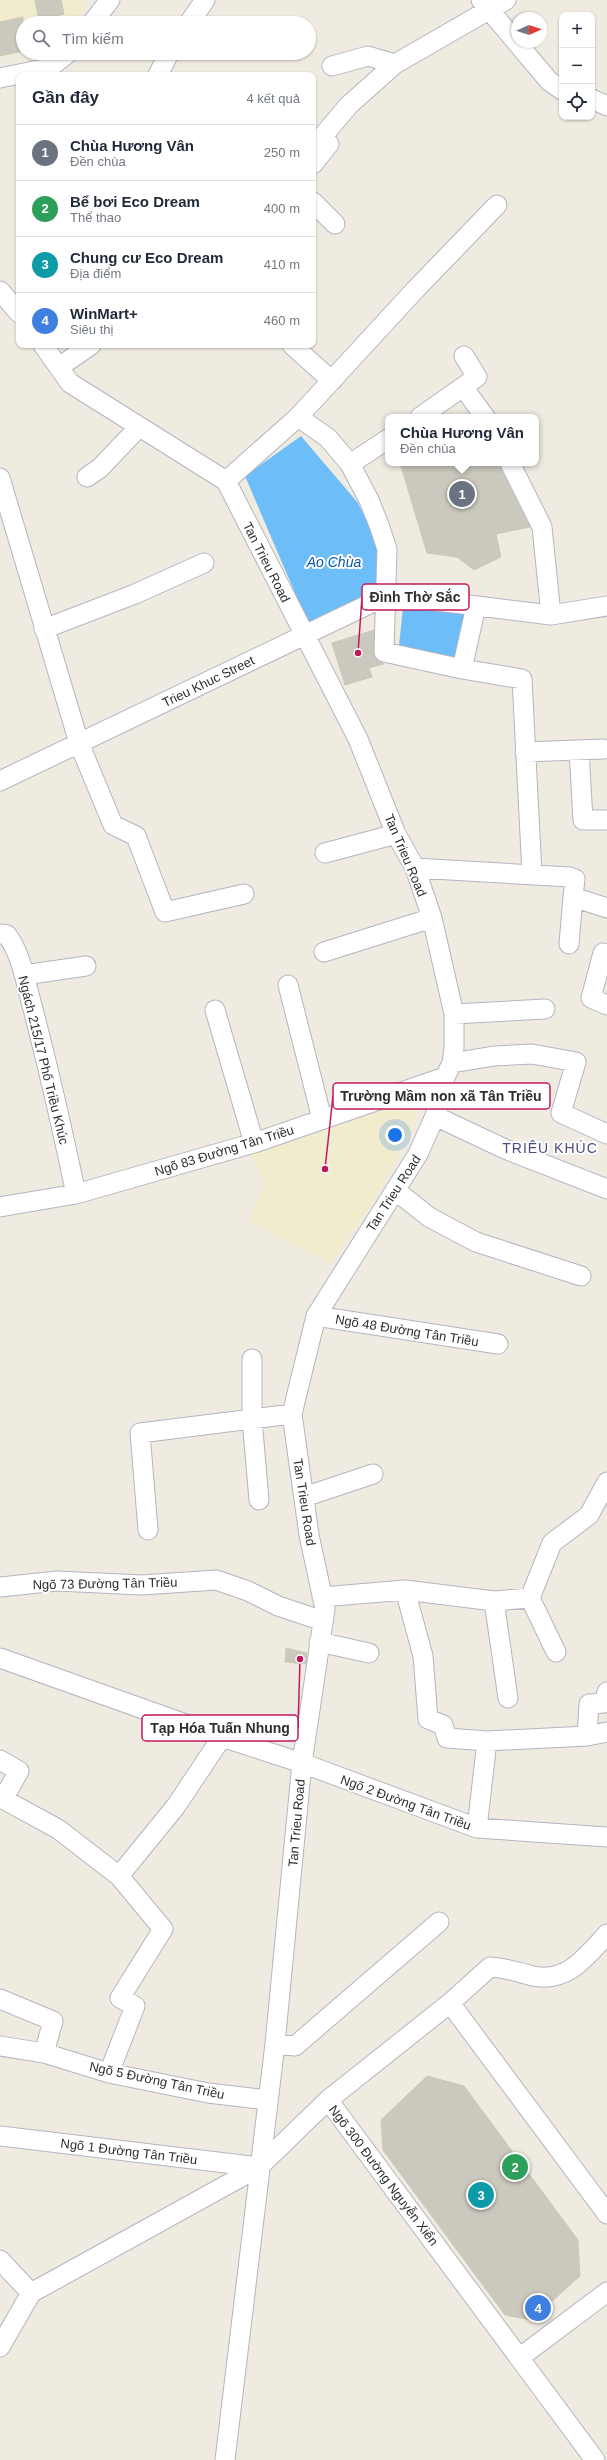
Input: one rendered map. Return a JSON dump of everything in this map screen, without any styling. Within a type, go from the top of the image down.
[{"type":"street","points":[[97,16],[110,0]]},
{"type":"street","points":[[316,160],[329,144],[317,134],[395,64],[485,4],[506,0]]},
{"type":"street","points":[[485,4],[549,81],[559,88]]},
{"type":"street","points":[[332,66],[368,56],[395,64]]},
{"type":"street","points":[[29,72],[49,68],[59,60]]},
{"type":"street","points":[[160,72],[166,60]]},
{"type":"street","points":[[0,78],[16,75]]},
{"type":"street","points":[[595,101],[607,106]]},
{"type":"street","points":[[316,205],[335,224]]},
{"type":"street","points":[[45,348],[70,382],[226,481],[298,417],[415,290],[497,205]]},
{"type":"street","points":[[0,291],[16,310]]},
{"type":"street","points":[[59,367],[87,348]]},
{"type":"street","points":[[295,348],[332,381]]},
{"type":"street","points":[[424,414],[477,376],[464,356]]},
{"type":"street","points":[[463,387],[483,414]]},
{"type":"street","points":[[298,417],[328,438],[350,464],[369,500],[387,549],[384,597],[384,652],[462,669],[522,679],[532,874]]},
{"type":"street","points":[[87,477],[110,458],[139,427]]},
{"type":"street","points":[[350,464],[385,441]]},
{"type":"street","points":[[512,466],[542,527],[551,615]]},
{"type":"street","points":[[0,478],[79,743],[113,825],[136,836],[165,912],[244,894]]},
{"type":"street","name":"Tan Trieu Road","points":[[225,2460],[259,2167],[275,2044],[302,1763],[325,1609],[304,1497],[292,1414],[316,1316],[418,1154],[435,1116],[454,1048],[454,1014],[432,918],[415,868],[396,834],[358,739],[226,481]]},
{"type":"street","points":[[44,629],[135,594],[204,563]]},
{"type":"street","name":"Trieu Khuc Street","points":[[0,781],[384,597],[429,600],[551,615],[607,606]]},
{"type":"street","points":[[462,669],[476,606]]},
{"type":"street","points":[[580,750],[583,820],[607,820]]},
{"type":"street","points":[[525,752],[604,750]]},
{"type":"street","points":[[325,853],[396,834]]},
{"type":"street","points":[[415,868],[565,876],[575,879],[569,944]]},
{"type":"street","points":[[573,897],[607,908]]},
{"type":"street","points":[[324,952],[432,918]]},
{"type":"street","name":"Ngách 215/17 Phố Triều Khúc","points":[[0,934],[7,935],[12,942],[24,975],[52,1083],[76,1194]]},
{"type":"street","points":[[606,949],[591,998],[607,1005]]},
{"type":"street","points":[[24,975],[86,966]]},
{"type":"street","points":[[288,986],[322,1119]]},
{"type":"street","points":[[454,1014],[545,1009]]},
{"type":"street","points":[[215,1010],[254,1143]]},
{"type":"street","name":"Ngõ 83 Đường Tân Triều","points":[[0,1207],[76,1194],[254,1143],[322,1119],[448,1070],[494,1056],[532,1054],[576,1062],[561,1113],[607,1134]]},
{"type":"street","points":[[435,1116],[505,1149],[607,1189]]},
{"type":"street","points":[[395,1190],[429,1217],[476,1242],[581,1276]]},
{"type":"street","name":"Ngõ 48 Đường Tân Triều","points":[[316,1316],[498,1344]]},
{"type":"street","points":[[252,1359],[252,1419],[259,1500]]},
{"type":"street","points":[[148,1530],[140,1433],[292,1414]]},
{"type":"street","points":[[304,1497],[373,1474]]},
{"type":"street","points":[[556,1652],[530,1598],[552,1543],[598,1513],[607,1482]]},
{"type":"street","name":"Ngõ 73 Đường Tân Triều","points":[[0,1587],[57,1582],[142,1585],[216,1580],[248,1591],[278,1606],[323,1621]]},
{"type":"street","points":[[322,1598],[405,1590],[494,1601],[530,1598]]},
{"type":"street","points":[[405,1590],[423,1656],[428,1719],[443,1725],[447,1738],[487,1741],[587,1736],[607,1732]]},
{"type":"street","points":[[494,1601],[508,1698]]},
{"type":"street","points":[[319,1642],[368,1653]]},
{"type":"street","name":"Ngõ 2 Đường Tân Triều","points":[[0,1658],[222,1737],[302,1763],[477,1828],[607,1837]]},
{"type":"street","points":[[587,1736],[589,1704],[604,1703],[607,1692]]},
{"type":"street","points":[[119,1876],[176,1806],[222,1737]]},
{"type":"street","points":[[477,1828],[487,1741]]},
{"type":"street","points":[[0,1760],[19,1771],[1,1799],[58,1829],[119,1876],[163,1929],[120,1998],[135,2006],[109,2073]]},
{"type":"street","points":[[275,2044],[295,2046],[439,1922]]},
{"type":"street","points":[[328,2100],[450,2003],[490,1967],[508,1968],[532,1976],[552,1978],[563,1975],[593,1950],[607,1934]]},
{"type":"street","points":[[0,1999],[53,2021],[44,2053]]},
{"type":"street","points":[[450,2003],[607,2214]]},
{"type":"street","name":"Ngõ 5 Đường Tân Triều","points":[[0,2046],[44,2053],[109,2073],[208,2093],[268,2100]]},
{"type":"street","name":"Ngõ 300 Đường Nguyễn Xiển","points":[[31,2293],[259,2167],[328,2100],[594,2460]]},
{"type":"street","name":"Ngõ 1 Đường Tân Triều","points":[[0,2136],[259,2167]]},
{"type":"street","points":[[0,2260],[31,2293],[0,2347]]},
{"type":"street","points":[[519,2358],[607,2292]]},
{"type":"shaded area","points":[[0,0],[83,0],[85,8],[78,16],[16,16],[16,54],[0,57]]},
{"type":"shaded area","points":[[422,1096],[411,1133],[371,1205],[331,1263],[248,1221],[267,1183],[250,1155]]},
{"type":"water","name":"Ao Chùa","points":[[301,436],[358,503],[378,544],[386,597],[310,628],[245,476]]},
{"type":"water","points":[[403,608],[468,614],[462,660],[398,655]]},
{"type":"building","points":[[35,0],[61,0],[64,14],[56,16],[38,16]]},
{"type":"building","points":[[16,19],[16,53],[0,56],[0,22]]},
{"type":"building","points":[[401,466],[500,466],[530,527],[496,534],[501,557],[474,570],[457,557],[427,553]]},
{"type":"building","points":[[374,630],[374,656],[384,664],[369,668],[372,677],[345,685],[332,643]]},
{"type":"building","points":[[286,1648],[307,1653],[306,1664],[285,1662]]},
{"type":"building","points":[[427,2076],[464,2086],[578,2240],[580,2276],[531,2320],[505,2315],[383,2150],[381,2120]]},
{"type":"place","name":"Chùa Hương Vân","points":[[462,494]]},
{"type":"place","name":"Đình Thờ Sắc","points":[[358,653]]},
{"type":"place","name":"Trường Mầm non xã Tân Triều","points":[[325,1169]]},
{"type":"place","name":"Tạp Hóa Tuấn Nhung","points":[[300,1659]]},
{"type":"place","name":"Bể bơi Eco Dream","points":[[515,2167]]},
{"type":"place","name":"Chung cư Eco Dream","points":[[481,2195]]},
{"type":"place","name":"WinMart+","points":[[538,2308]]},
{"type":"district","name":"TRIÊU KHÚC","points":[[550,1148]]}]
